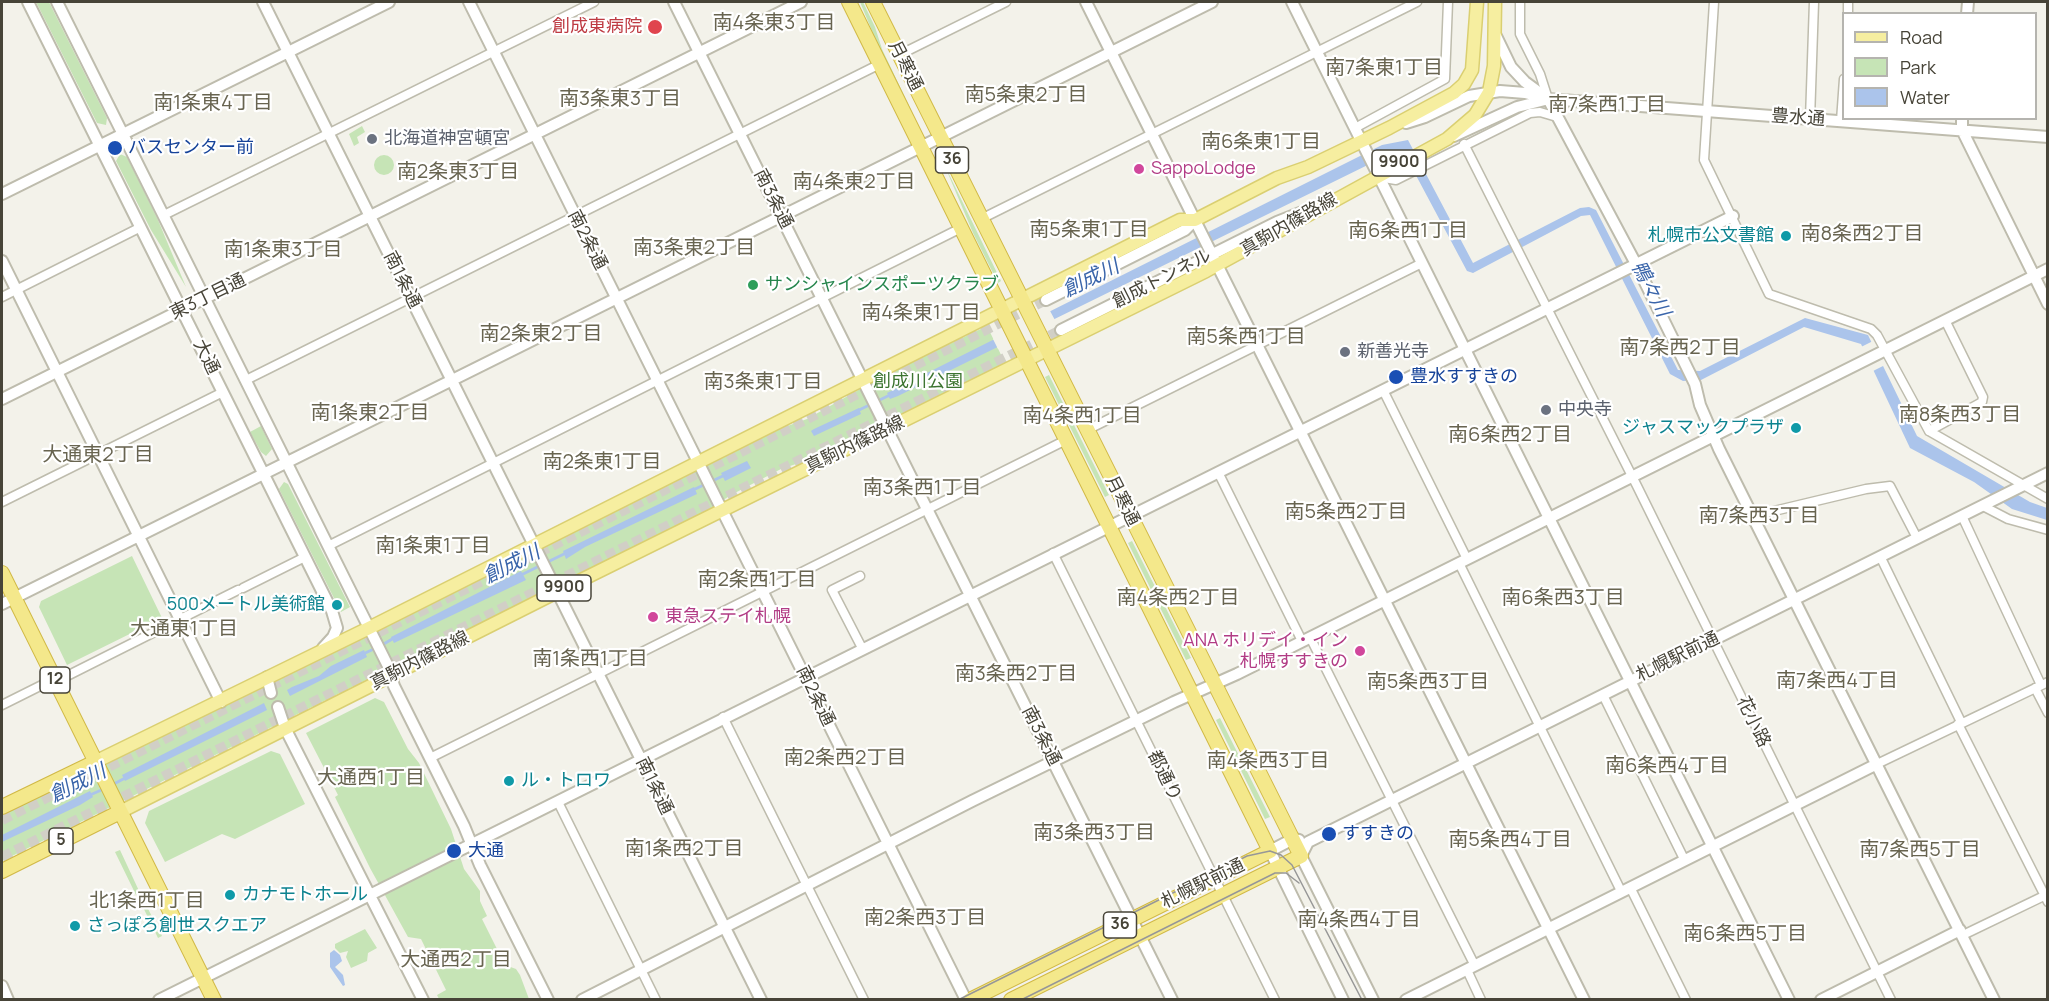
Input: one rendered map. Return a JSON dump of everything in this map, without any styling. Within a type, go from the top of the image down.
[{"type":"highway","name":"月寒通","points":[[849,2],[1270,851]]},
{"type":"highway","name":"月寒通","points":[[873,2],[1301,856]]},
{"type":"highway","name":"12","points":[[2,573],[8,601],[55,680],[214,999]]},
{"type":"highway","points":[[2,807],[95,762]]},
{"type":"highway","name":"5","points":[[2,871],[120,812]]},
{"type":"highway","name":"札幌駅前通","points":[[968,999],[1270,851]]},
{"type":"highway","name":"札幌駅前通","points":[[1011,999],[1301,856]]},
{"type":"main road","name":"9900","points":[[95,762],[221,702],[323,648],[369,628],[1180,220],[1195,220],[1277,178],[1364,146],[1389,128],[1454,93],[1469,77],[1476,53],[1477,2]]},
{"type":"main road","name":"真駒内篠路線","points":[[120,812],[557,592],[1047,350],[1212,255],[1282,232],[1330,201],[1447,139],[1475,116],[1489,92],[1494,66],[1495,2]]},
{"type":"street","name":"大通","points":[[28,2],[335,618],[337,628],[333,637],[323,648]]},
{"type":"street","name":"大通","points":[[57,2],[288,462],[391,676]]},
{"type":"street","name":"南1条通","points":[[263,2],[761,999]]},
{"type":"street","points":[[2,194],[389,2]]},
{"type":"street","name":"南2条通","points":[[469,2],[887,844],[968,999]]},
{"type":"street","points":[[164,215],[594,2]]},
{"type":"street","name":"南3条通","points":[[674,2],[1172,999]]},
{"type":"street","name":"東3丁目通","points":[[2,399],[801,2]]},
{"type":"street","points":[[899,54],[1006,2]]},
{"type":"street","points":[[1086,2],[1464,764],[1584,999]]},
{"type":"street","points":[[8,601],[1212,2]]},
{"type":"street","points":[[1292,2],[1788,999]]},
{"type":"street","points":[[981,219],[1417,2]]},
{"type":"street","points":[[1355,129],[1444,79],[1448,2]]},
{"type":"street","points":[[1520,2],[1520,34],[1540,74],[1548,99],[1628,268],[1688,370],[1713,436],[1994,999]]},
{"type":"street","points":[[1714,2],[1704,160],[1769,294],[1870,328],[1929,431],[2048,499]]},
{"type":"street","points":[[1810,119],[1814,2]]},
{"type":"street","points":[[1495,34],[1511,67],[1525,82],[1548,99]]},
{"type":"street","points":[[246,380],[880,64]]},
{"type":"street","points":[[1389,128],[1425,117],[1469,96],[1489,92],[1525,93],[1548,99]]},
{"type":"street","points":[[1447,139],[1517,107],[1548,99]]},
{"type":"street","name":"豊水通","points":[[1548,99],[2048,137]]},
{"type":"street","points":[[1841,121],[1842,107]]},
{"type":"street","points":[[1378,177],[1396,180],[1530,113],[1540,112],[1557,117]]},
{"type":"street","points":[[1962,120],[1962,130],[2048,304]]},
{"type":"street","name":"花小路","points":[[1464,144],[1632,476],[1891,999]]},
{"type":"street","points":[[159,999],[1733,216]]},
{"type":"street","name":"創成トンネル","points":[[1046,300],[1185,230],[1195,220]]},
{"type":"street","points":[[2,297],[141,227]]},
{"type":"street","points":[[328,546],[961,228]]},
{"type":"street","name":"創成トンネル","points":[[1061,330],[1212,255]]},
{"type":"street","points":[[2,261],[221,702]]},
{"type":"street","points":[[1087,430],[1422,263]]},
{"type":"street","points":[[582,999],[887,844],[1306,639],[2048,269]]},
{"type":"street","points":[[1929,431],[1982,402],[1983,396],[1945,320]]},
{"type":"street","points":[[1383,390],[1541,726],[1686,999]]},
{"type":"street","points":[[2,502],[223,392]]},
{"type":"street","points":[[430,758],[1066,440]]},
{"type":"street","points":[[1218,472],[1392,800],[1471,968],[1481,999]]},
{"type":"street","name":"札幌駅前通","points":[[1308,842],[2048,473]]},
{"type":"street","points":[[1753,516],[1866,489],[1890,486],[1917,538]]},
{"type":"street","points":[[1983,506],[2008,519],[2048,530]]},
{"type":"street","points":[[1962,516],[2041,685],[2048,713]]},
{"type":"street","name":"都通り","points":[[1053,553],[1275,999]]},
{"type":"street","points":[[1821,999],[1877,971],[2046,897],[1880,556]]},
{"type":"street","points":[[2,705],[181,620],[305,557]]},
{"type":"street","points":[[860,576],[832,590],[862,648]]},
{"type":"street","points":[[391,676],[548,999]]},
{"type":"street","points":[[267,677],[285,728],[423,999]]},
{"type":"street","points":[[1406,999],[1712,845],[2041,685]]},
{"type":"street","points":[[1603,695],[1684,859]]},
{"type":"street","points":[[723,717],[864,999]]},
{"type":"street","points":[[558,802],[656,999]]},
{"type":"street","points":[[1293,839],[1308,842],[1301,856]]},
{"type":"street","name":"札幌駅前通","points":[[1270,851],[1293,839]]},
{"type":"street","name":"月寒通","points":[[1270,851],[1343,999]]},
{"type":"street","name":"月寒通","points":[[1301,856],[1373,999]]},
{"type":"street","points":[[2,986],[8,999]]},
{"type":"green space","points":[[36,2],[49,2],[107,118],[106,125],[97,123]]},
{"type":"green space","points":[[860,2],[863,2],[875,27],[882,49],[913,114],[879,48]]},
{"type":"green space","points":[[362,126],[365,132],[357,137],[359,143],[354,146],[349,134]]},
{"type":"green space","points":[[120,154],[127,157],[158,220],[186,287],[151,230],[116,161]]},
{"type":"green space","points":[[380,155],[388,155],[394,161],[394,169],[388,175],[380,175],[374,169],[374,161]]},
{"type":"green space","points":[[944,164],[1001,281],[998,283],[973,233]]},
{"type":"green space","name":"創成川公園","points":[[987,326],[1005,363],[808,460],[781,469],[731,495],[708,510],[2,861],[2,813],[260,688],[776,430],[807,419],[885,375]]},
{"type":"green space","points":[[1049,375],[1109,495],[1105,497],[1045,377]]},
{"type":"green space","points":[[261,426],[272,449],[266,456],[261,452],[250,432]]},
{"type":"green space","points":[[284,482],[288,484],[350,607],[341,612],[279,489]]},
{"type":"green space","points":[[1132,541],[1191,658],[1186,660],[1128,543]]},
{"type":"green space","points":[[132,556],[162,618],[67,665],[39,607],[41,601]]},
{"type":"green space","points":[[375,698],[384,702],[408,749],[419,763],[451,829],[464,869],[480,891],[480,901],[487,916],[482,919],[505,965],[516,969],[520,975],[529,999],[439,999],[437,995],[446,990],[421,939],[408,937],[370,868],[335,797],[338,795],[306,733]]},
{"type":"green space","points":[[1220,718],[1270,817],[1265,819],[1216,720]]},
{"type":"green space","points":[[271,751],[280,754],[305,804],[235,839],[222,834],[165,862],[145,823],[149,811]]},
{"type":"green space","points":[[120,850],[140,893],[136,895],[115,852]]},
{"type":"green space","points":[[143,899],[162,936],[158,938],[140,901]]},
{"type":"green space","points":[[365,929],[377,948],[368,953],[367,961],[351,968],[346,957],[348,951],[340,953],[335,948],[335,944]]},
{"type":"water","points":[[1408,140],[1473,263],[1580,208],[1589,207],[1596,210],[1678,370],[1700,371],[1805,318],[1868,335],[1917,436],[2030,502],[2047,508],[2047,520],[2012,509],[1974,482],[1910,448],[1861,344],[1804,327],[1701,380],[1683,381],[1670,374],[1590,215],[1581,216],[1473,273],[1467,271],[1403,151],[1386,156],[898,396],[890,399],[887,393],[1382,145]]},
{"type":"water","points":[[859,408],[861,414],[814,436],[811,431],[814,429]]},
{"type":"water","points":[[747,461],[751,468],[725,481],[721,473]]},
{"type":"water","points":[[694,487],[697,494],[585,547],[566,559],[563,551]]},
{"type":"water","points":[[521,571],[526,580],[394,643],[391,637]]},
{"type":"water","points":[[364,650],[367,657],[290,696],[287,690],[319,676],[331,666]]},
{"type":"water","points":[[264,703],[267,710],[125,781],[122,775]]},
{"type":"water","points":[[90,791],[93,797],[80,805],[2,842],[2,835]]},
{"type":"water","points":[[334,950],[340,955],[342,961],[335,967],[343,975],[345,985],[343,986],[330,967],[330,953]]},
{"type":"pier","points":[[1049,309],[1056,322],[998,349],[993,339]]},
{"type":"pier","points":[[1873,341],[1885,365],[1873,371],[1861,347]]},
{"type":"waterway","name":"創成川","points":[[857,411],[892,394]]},
{"type":"waterway","name":"創成川","points":[[693,490],[725,475]]},
{"type":"waterway","name":"創成川","points":[[521,575],[566,553]]},
{"type":"waterway","name":"創成川","points":[[382,645],[394,638]]},
{"type":"waterway","name":"創成川","points":[[363,654],[376,648]]},
{"type":"waterway","name":"創成川","points":[[112,785],[127,777]]},
{"type":"waterway","name":"創成川","points":[[90,795],[106,788]]},
{"type":"tunnel","points":[[2,820],[1046,300]]},
{"type":"tunnel","points":[[2,857],[1061,330]]},
{"type":"tram line","points":[[958,1000],[1247,856],[1270,851],[1281,855],[1292,865],[1362,1000]]},
{"type":"tram line","points":[[1021,1000],[1275,873],[1286,873],[1299,883]]},
{"type":"place","name":"創成東病院","points":[[655,27]]},
{"type":"place","name":"北海道神宮頓宮","points":[[372,139]]},
{"type":"place","name":"バスセンター前","points":[[115,148]]},
{"type":"place","name":"SappoLodge","points":[[1139,169]]},
{"type":"place","name":"札幌市公文書館","points":[[1786,236]]},
{"type":"place","name":"サンシャインスポーツクラブ","points":[[753,285]]},
{"type":"place","name":"新善光寺","points":[[1345,352]]},
{"type":"place","name":"豊水すすきの","points":[[1396,377]]},
{"type":"place","name":"中央寺","points":[[1546,410]]},
{"type":"place","name":"ジャスマックプラザ","points":[[1796,428]]},
{"type":"place","name":"500メートル美術館","points":[[337,605]]},
{"type":"place","name":"東急ステイ札幌","points":[[653,617]]},
{"type":"place","name":"ANA ホリデイ・イン 札幌すすきの","points":[[1360,651]]},
{"type":"place","name":"ル・トロワ","points":[[509,781]]},
{"type":"place","name":"すすきの","points":[[1329,834]]},
{"type":"place","name":"大通","points":[[454,851]]},
{"type":"place","name":"カナモトホール","points":[[230,895]]},
{"type":"place","name":"さっぽろ創世スクエア","points":[[75,926]]},
{"type":"district","name":"南4条東3丁目","points":[[774,23]]},
{"type":"district","name":"南7条東1丁目","points":[[1384,68]]},
{"type":"district","name":"南5条東2丁目","points":[[1026,95]]},
{"type":"district","name":"南3条東3丁目","points":[[620,99]]},
{"type":"district","name":"南1条東4丁目","points":[[213,103]]},
{"type":"district","name":"南7条西1丁目","points":[[1607,105]]},
{"type":"district","name":"南6条東1丁目","points":[[1261,142]]},
{"type":"district","name":"南2条東3丁目","points":[[458,172]]},
{"type":"district","name":"南4条東2丁目","points":[[854,182]]},
{"type":"district","name":"南5条東1丁目","points":[[1089,230]]},
{"type":"district","name":"南6条西1丁目","points":[[1408,231]]},
{"type":"district","name":"南8条西2丁目","points":[[1862,234]]},
{"type":"district","name":"南3条東2丁目","points":[[694,248]]},
{"type":"district","name":"南1条東3丁目","points":[[283,250]]},
{"type":"district","name":"南4条東1丁目","points":[[921,313]]},
{"type":"district","name":"南2条東2丁目","points":[[541,334]]},
{"type":"district","name":"南5条西1丁目","points":[[1246,337]]},
{"type":"district","name":"南7条西2丁目","points":[[1680,348]]},
{"type":"district","name":"南3条東1丁目","points":[[763,382]]},
{"type":"district","name":"南1条東2丁目","points":[[370,413]]},
{"type":"district","name":"南8条西3丁目","points":[[1960,415]]},
{"type":"district","name":"南4条西1丁目","points":[[1082,416]]},
{"type":"district","name":"南6条西2丁目","points":[[1510,435]]},
{"type":"district","name":"大通東2丁目","points":[[98,455]]},
{"type":"district","name":"南2条東1丁目","points":[[602,462]]},
{"type":"district","name":"南3条西1丁目","points":[[922,488]]},
{"type":"district","name":"南5条西2丁目","points":[[1346,512]]},
{"type":"district","name":"南7条西3丁目","points":[[1759,516]]},
{"type":"district","name":"南1条東1丁目","points":[[433,546]]},
{"type":"district","name":"南2条西1丁目","points":[[757,580]]},
{"type":"district","name":"南4条西2丁目","points":[[1178,598]]},
{"type":"district","name":"南6条西3丁目","points":[[1563,598]]},
{"type":"district","name":"大通東1丁目","points":[[184,629]]},
{"type":"district","name":"南1条西1丁目","points":[[590,659]]},
{"type":"district","name":"南3条西2丁目","points":[[1016,674]]},
{"type":"district","name":"南7条西4丁目","points":[[1837,681]]},
{"type":"district","name":"南5条西3丁目","points":[[1428,682]]},
{"type":"district","name":"南2条西2丁目","points":[[845,758]]},
{"type":"district","name":"南4条西3丁目","points":[[1268,761]]},
{"type":"district","name":"南6条西4丁目","points":[[1667,766]]},
{"type":"district","name":"大通西1丁目","points":[[371,778]]},
{"type":"district","name":"南3条西3丁目","points":[[1094,833]]},
{"type":"district","name":"南5条西4丁目","points":[[1510,840]]},
{"type":"district","name":"南1条西2丁目","points":[[684,849]]},
{"type":"district","name":"南7条西5丁目","points":[[1920,850]]},
{"type":"district","name":"北1条西1丁目","points":[[147,901]]},
{"type":"district","name":"南2条西3丁目","points":[[925,918]]},
{"type":"district","name":"南4条西4丁目","points":[[1359,920]]},
{"type":"district","name":"南6条西5丁目","points":[[1745,934]]},
{"type":"district","name":"大通西2丁目","points":[[456,960]]},
{"type":"water label","name":"鴨々川","points":[[1650,289]]}]
